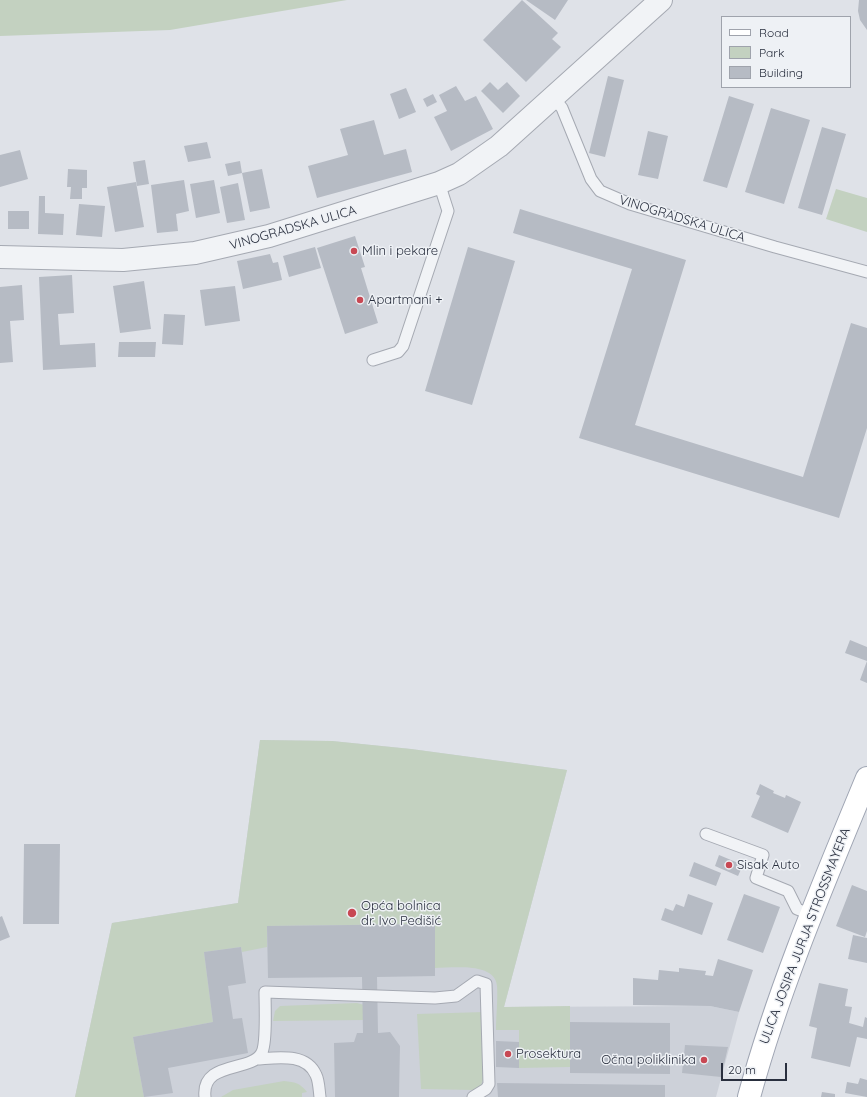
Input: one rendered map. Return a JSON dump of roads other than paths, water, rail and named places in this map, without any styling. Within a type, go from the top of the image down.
[{"type":"main road","name":"ULICA JOSIPA JURJA STROSSMAYERA","points":[[749,1097],[769,1026],[867,778]]},
{"type":"street","name":"VINOGRADSKA ULICA","points":[[0,257],[123,260],[195,253],[269,236],[439,183],[465,170],[499,146],[661,0]]},
{"type":"lane","name":"VINOGRADSKA ULICA","points":[[554,98],[562,108],[590,179],[600,191],[630,204],[775,247],[867,272]]},
{"type":"lane","points":[[373,360],[398,352],[403,346],[447,216],[448,211],[445,198],[439,183]]},
{"type":"lane","points":[[706,834],[763,855],[756,878],[788,890],[797,909],[812,915]]},
{"type":"lane","points":[[256,1059],[262,1053],[264,1044],[265,992],[411,999],[435,998],[456,996],[477,981],[486,984],[489,1084],[486,1089],[473,1097]]},
{"type":"lane","points":[[205,1097],[208,1081],[216,1072],[256,1059],[282,1057],[296,1059],[308,1064],[317,1075],[320,1097]]},
{"type":"place","name":"Mlin i pekare","points":[[354,251]]},
{"type":"place","name":"Apartmani +","points":[[360,300]]},
{"type":"place","name":"Sisak Auto","points":[[729,865]]},
{"type":"place","name":"Opća bolnica dr. Ivo Pedišić","points":[[352,913]]},
{"type":"place","name":"Prosektura","points":[[508,1054]]},
{"type":"place","name":"Očna poliklinika","points":[[704,1060]]}]
